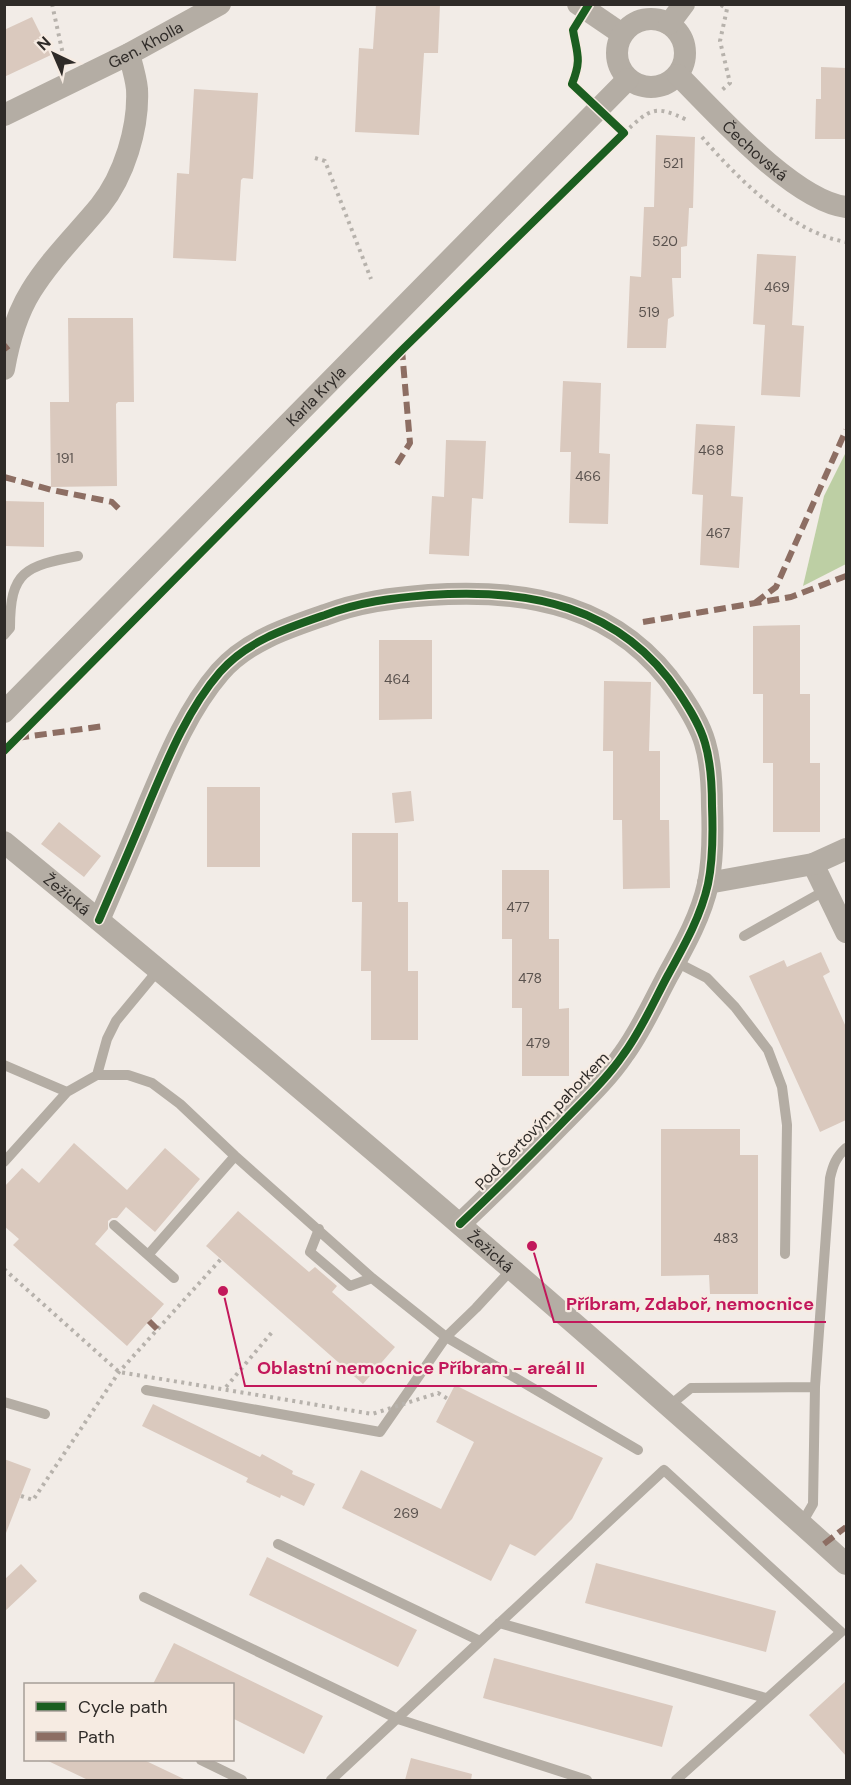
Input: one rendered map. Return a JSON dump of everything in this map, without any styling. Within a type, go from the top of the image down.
[{"type":"street","name":"Gen. Kholla","points":[[4,115],[129,54],[220,4]]},
{"type":"street","points":[[578,4],[622,34]]},
{"type":"street","points":[[669,24],[684,4]]},
{"type":"street","points":[[642,19],[656,19],[669,24],[680,34],[685,47],[684,62],[678,75],[666,84],[652,88],[638,85],[628,79],[622,73],[617,58],[618,42],[622,34],[629,26],[642,19]]},
{"type":"street","points":[[4,369],[16,319],[31,290],[102,203],[122,168],[134,125],[137,89],[129,54]]},
{"type":"street","name":"Čechovská","points":[[678,75],[778,171],[808,192],[846,207]]},
{"type":"street","name":"Karla Kryla","points":[[4,712],[628,79]]},
{"type":"street","name":"Pod Čertovým pahorkem","points":[[99,920],[170,755],[196,704],[221,670],[243,651],[272,634],[345,607],[386,598],[455,593],[494,593],[561,605],[602,621],[636,644],[668,676],[689,707],[705,742],[712,783],[713,827],[708,883],[695,923],[676,962],[624,1055],[587,1098],[460,1224]]},
{"type":"street","name":"Žežická","points":[[4,842],[159,969],[460,1224],[846,1564]]},
{"type":"street","points":[[708,883],[813,864],[846,849]]},
{"type":"street","points":[[813,864],[846,932]]},
{"type":"lane","points":[[4,635],[10,628],[10,601],[16,585],[28,569],[50,561],[78,556]]},
{"type":"lane","points":[[744,936],[826,890]]},
{"type":"lane","points":[[676,962],[707,978],[735,1007],[768,1050],[782,1087],[787,1125],[785,1254]]},
{"type":"lane","points":[[97,1076],[107,1039],[116,1021],[159,969]]},
{"type":"lane","points":[[4,1065],[67,1092]]},
{"type":"lane","points":[[4,1162],[67,1092],[97,1076],[128,1075],[152,1083],[180,1104],[372,1278],[446,1337],[638,1450]]},
{"type":"lane","points":[[801,1523],[813,1504],[815,1387],[830,1178],[838,1155],[846,1148]]},
{"type":"lane","points":[[148,1255],[235,1156]]},
{"type":"lane","points":[[114,1225],[174,1278]]},
{"type":"lane","points":[[319,1229],[309,1252],[350,1286],[372,1278]]},
{"type":"lane","points":[[146,1390],[380,1432],[446,1337],[512,1269]]},
{"type":"lane","points":[[669,1406],[691,1388],[815,1387]]},
{"type":"lane","points":[[4,1402],[45,1414]]},
{"type":"lane","points":[[331,1780],[664,1470],[844,1635],[766,1698],[676,1780]]},
{"type":"lane","points":[[278,1544],[480,1641]]},
{"type":"lane","points":[[144,1597],[398,1719],[587,1780]]},
{"type":"lane","points":[[500,1623],[766,1698]]},
{"type":"lane","points":[[203,1761],[242,1780]]},
{"type":"path","points":[[52,4],[70,83]]},
{"type":"path","points":[[717,94],[730,83],[720,41],[727,9],[721,5]]},
{"type":"path","points":[[599,109],[624,133]]},
{"type":"path","points":[[615,141],[646,112],[666,110],[690,122]]},
{"type":"path","points":[[696,130],[724,163],[779,211],[829,239],[846,243]]},
{"type":"path","points":[[315,158],[325,161],[370,279]]},
{"type":"path","points":[[21,1496],[33,1500],[119,1372],[221,1259]]},
{"type":"path","points":[[4,1269],[119,1372],[372,1414],[438,1393],[448,1399]]},
{"type":"path","points":[[223,1389],[273,1330]]},
{"type":"green space","points":[[846,452],[846,564],[803,586],[824,496]]},
{"type":"building","points":[[376,4],[440,4],[438,53],[424,53],[419,135],[355,132],[359,48],[373,49]]},
{"type":"building","points":[[32,17],[51,55],[4,77],[4,30]]},
{"type":"building","points":[[821,67],[846,68],[846,139],[815,139],[816,99],[821,99]]},
{"type":"building","points":[[194,89],[258,93],[253,179],[243,178],[241,180],[236,261],[173,258],[177,173],[189,174]]},
{"type":"building","points":[[656,135],[695,137],[693,208],[689,208],[687,246],[681,247],[681,278],[672,278],[674,316],[668,319],[666,348],[627,348],[630,276],[641,277],[644,207],[654,207]]},
{"type":"building","points":[[757,254],[796,256],[792,325],[804,326],[800,397],[761,395],[765,325],[753,324]]},
{"type":"building","points":[[68,318],[133,318],[134,402],[116,404],[117,486],[51,487],[50,402],[69,402]]},
{"type":"building","points":[[563,381],[601,383],[599,453],[610,454],[608,524],[569,523],[571,452],[560,452]]},
{"type":"building","points":[[696,424],[735,426],[731,496],[743,497],[739,568],[700,565],[703,495],[692,494]]},
{"type":"building","points":[[446,440],[486,441],[483,499],[472,498],[469,556],[429,554],[432,496],[444,497]]},
{"type":"building","points":[[4,501],[44,502],[44,547],[4,546]]},
{"type":"building","points":[[800,625],[800,694],[810,694],[810,763],[820,763],[820,832],[773,832],[773,763],[763,763],[763,694],[753,694],[753,626]]},
{"type":"building","points":[[379,640],[432,640],[432,719],[379,720]]},
{"type":"building","points":[[604,681],[651,682],[649,751],[660,751],[660,820],[669,820],[670,888],[623,889],[622,820],[613,820],[613,751],[603,751]]},
{"type":"building","points":[[207,787],[260,787],[260,867],[207,867]]},
{"type":"building","points":[[411,791],[414,821],[395,823],[392,793]]},
{"type":"building","points":[[59,822],[101,856],[84,877],[41,844]]},
{"type":"building","points":[[352,833],[398,833],[398,902],[408,902],[408,971],[418,971],[418,1040],[371,1040],[371,971],[361,971],[362,902],[352,902]]},
{"type":"building","points":[[502,870],[549,870],[549,939],[559,939],[559,1009],[569,1008],[569,1076],[522,1076],[522,1008],[512,1008],[512,939],[502,939]]},
{"type":"building","points":[[821,952],[830,972],[823,976],[846,1027],[846,1120],[820,1132],[749,976],[784,960],[787,967]]},
{"type":"building","points":[[661,1129],[740,1129],[740,1155],[758,1155],[758,1294],[710,1294],[709,1275],[661,1276]]},
{"type":"building","points":[[74,1143],[127,1190],[165,1148],[200,1179],[155,1232],[126,1207],[117,1218],[108,1221],[108,1229],[95,1244],[164,1304],[127,1346],[13,1245],[19,1239],[4,1226],[4,1187],[22,1168],[39,1183]]},
{"type":"building","points":[[238,1211],[309,1272],[315,1267],[337,1286],[332,1292],[395,1347],[363,1384],[206,1246]]},
{"type":"building","points":[[455,1385],[603,1458],[572,1519],[535,1556],[510,1544],[491,1581],[342,1508],[361,1470],[441,1509],[474,1442],[436,1422]]},
{"type":"building","points":[[153,1404],[260,1457],[262,1454],[293,1471],[292,1474],[315,1484],[304,1506],[246,1482],[248,1478],[142,1426]]},
{"type":"building","points":[[4,1459],[31,1469],[6,1533],[4,1533]]},
{"type":"building","points":[[267,1557],[417,1630],[398,1667],[249,1595]]},
{"type":"building","points":[[596,1563],[776,1611],[766,1652],[585,1603]]},
{"type":"building","points":[[21,1564],[37,1581],[4,1612],[4,1580]]},
{"type":"building","points":[[174,1643],[323,1716],[304,1754],[234,1719],[234,1683],[154,1683]]},
{"type":"building","points":[[494,1658],[673,1706],[662,1747],[483,1698]]},
{"type":"building","points":[[846,1681],[846,1756],[809,1715]]},
{"type":"building","points":[[411,1758],[472,1774],[471,1780],[405,1780]]},
{"type":"building","points":[[48,1761],[146,1761],[186,1780],[88,1780]]},
{"type":"marked path","points":[[4,345],[8,350]]},
{"type":"marked path","points":[[397,464],[410,443],[402,350]]},
{"type":"marked path","points":[[755,603],[776,587],[846,430]]},
{"type":"marked path","points":[[4,477],[52,490],[112,502],[121,511]]},
{"type":"marked path","points":[[643,622],[791,597],[846,576]]},
{"type":"marked path","points":[[17,738],[104,726]]},
{"type":"marked path","points":[[149,1321],[157,1329]]},
{"type":"marked path","points":[[824,1544],[846,1527]]},
{"type":"cycle path","points":[[4,751],[402,350],[624,133],[572,84],[578,62],[573,30],[589,4]]},
{"type":"cycle path","points":[[99,920],[188,718],[220,672],[242,652],[268,637],[296,625],[363,604],[415,596],[466,594],[502,595],[569,608],[600,621],[629,640],[655,663],[679,693],[703,736],[709,758],[712,790],[711,865],[705,896],[680,953],[630,1046],[594,1091],[460,1224]]},
{"type":"place","name":"Příbram, Zdaboř, nemocnice","points":[[532,1246]]},
{"type":"place","name":"Oblastní nemocnice Příbram - areál II","points":[[223,1291]]}]
